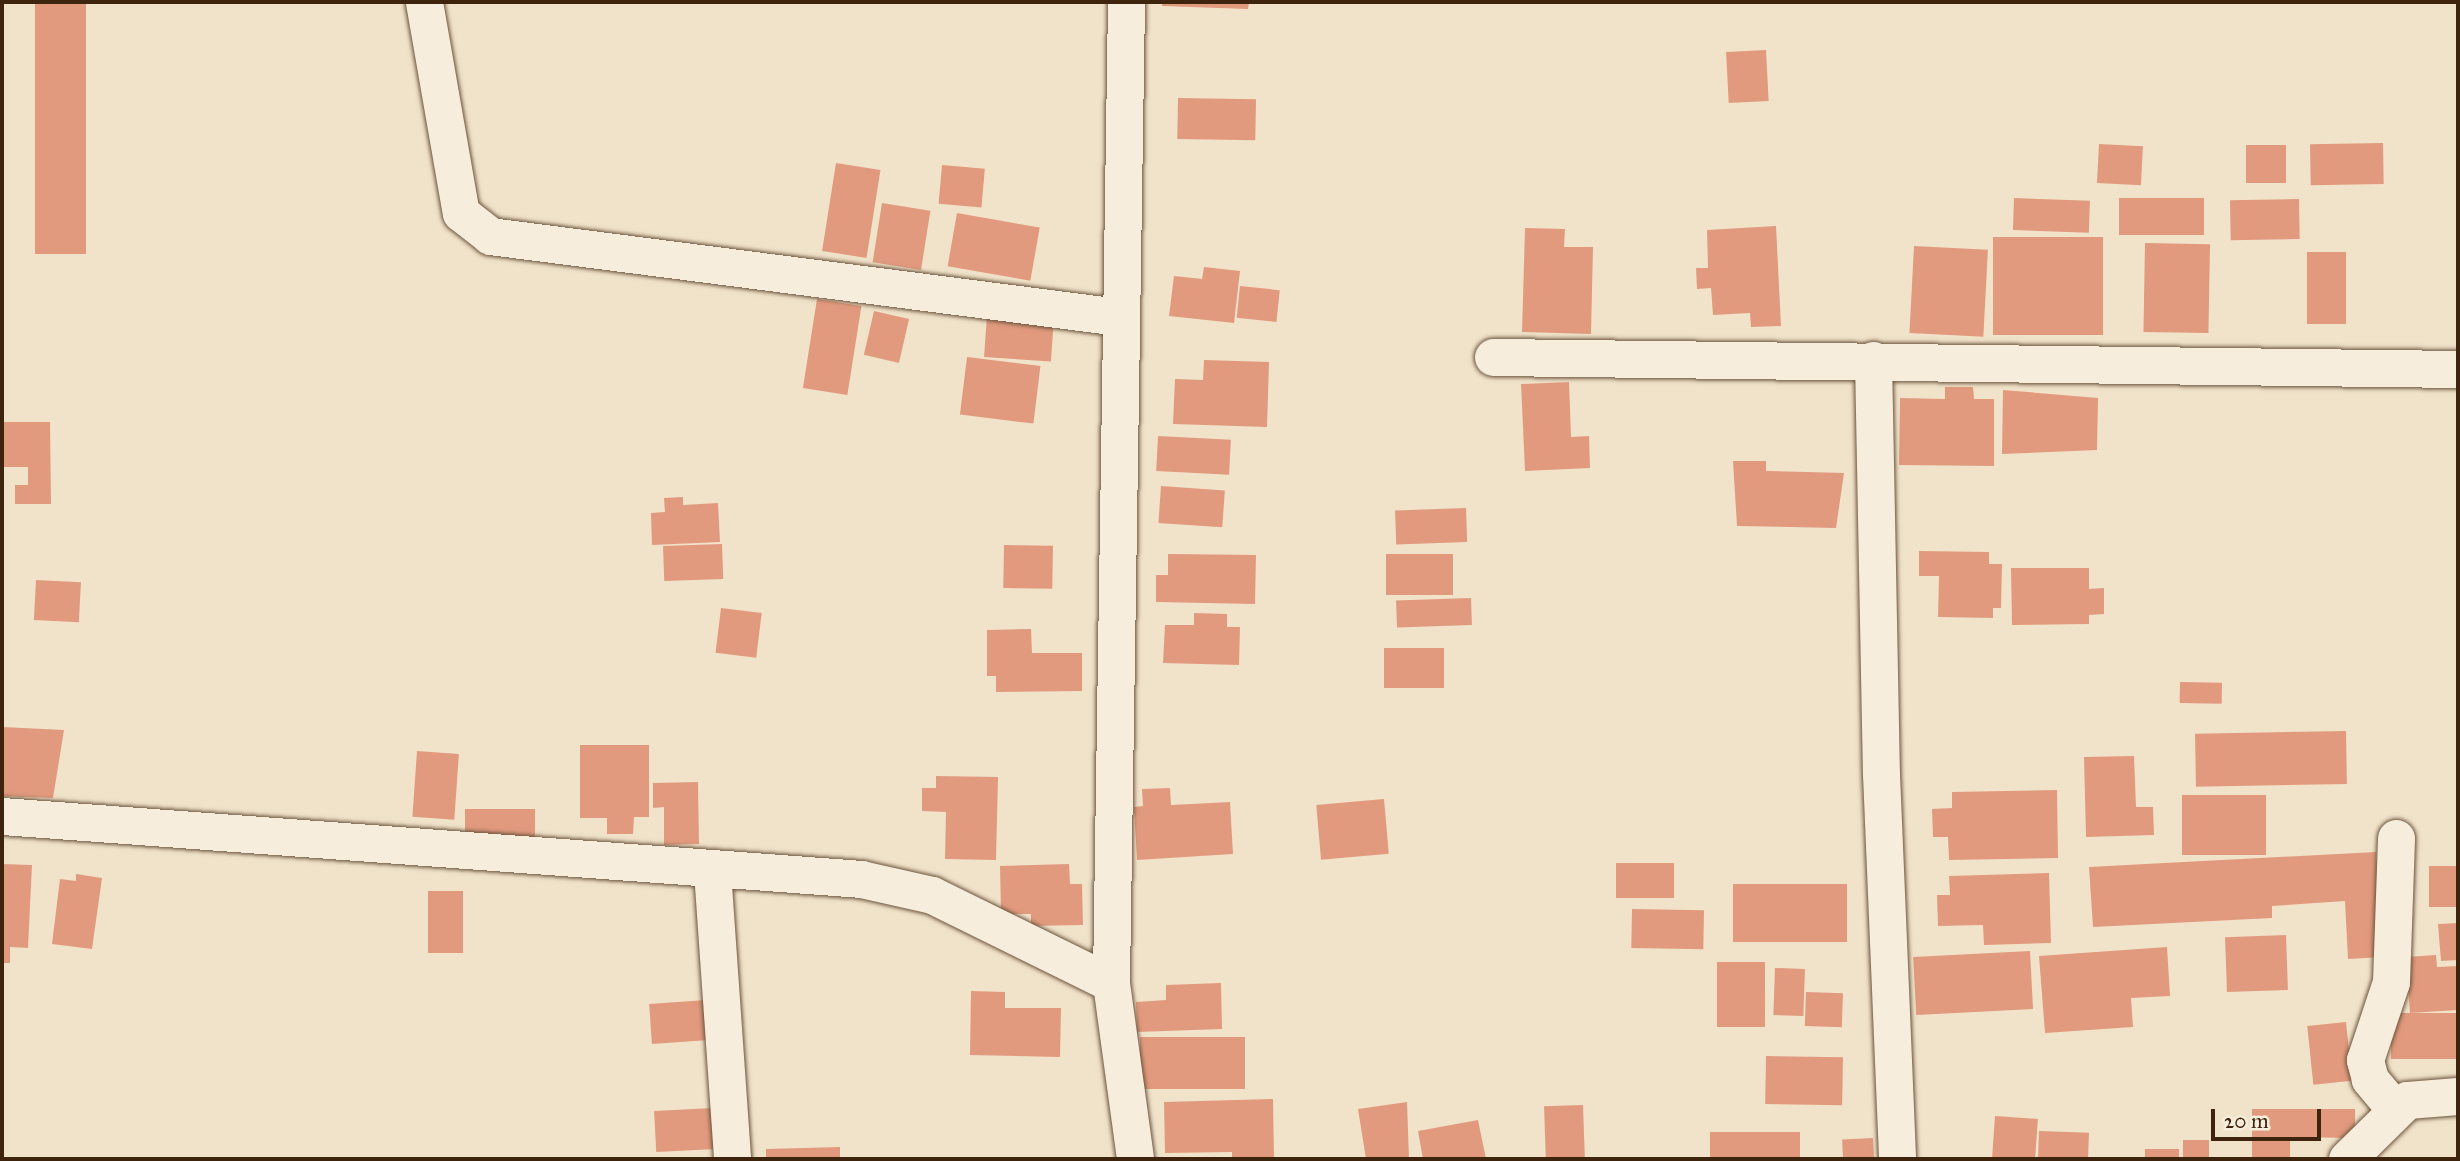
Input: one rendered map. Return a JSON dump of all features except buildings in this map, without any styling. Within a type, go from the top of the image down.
[{"type":"street","points":[[424,2],[461,213],[491,236],[1119,317]]},
{"type":"street","points":[[1126,2],[1119,317],[1111,984],[1135,1159]]},
{"type":"street","points":[[1493,357],[2458,369]]},
{"type":"street","points":[[1873,360],[1881,774],[1897,1159]]},
{"type":"street","points":[[2,816],[898,885],[944,901],[1111,984]]},
{"type":"street","points":[[2394,1108],[2370,1079],[2365,1060],[2391,982],[2396,838]]},
{"type":"street","points":[[712,871],[733,1159]]},
{"type":"street","points":[[2347,1159],[2394,1108],[2423,1096],[2458,1096]]}]
